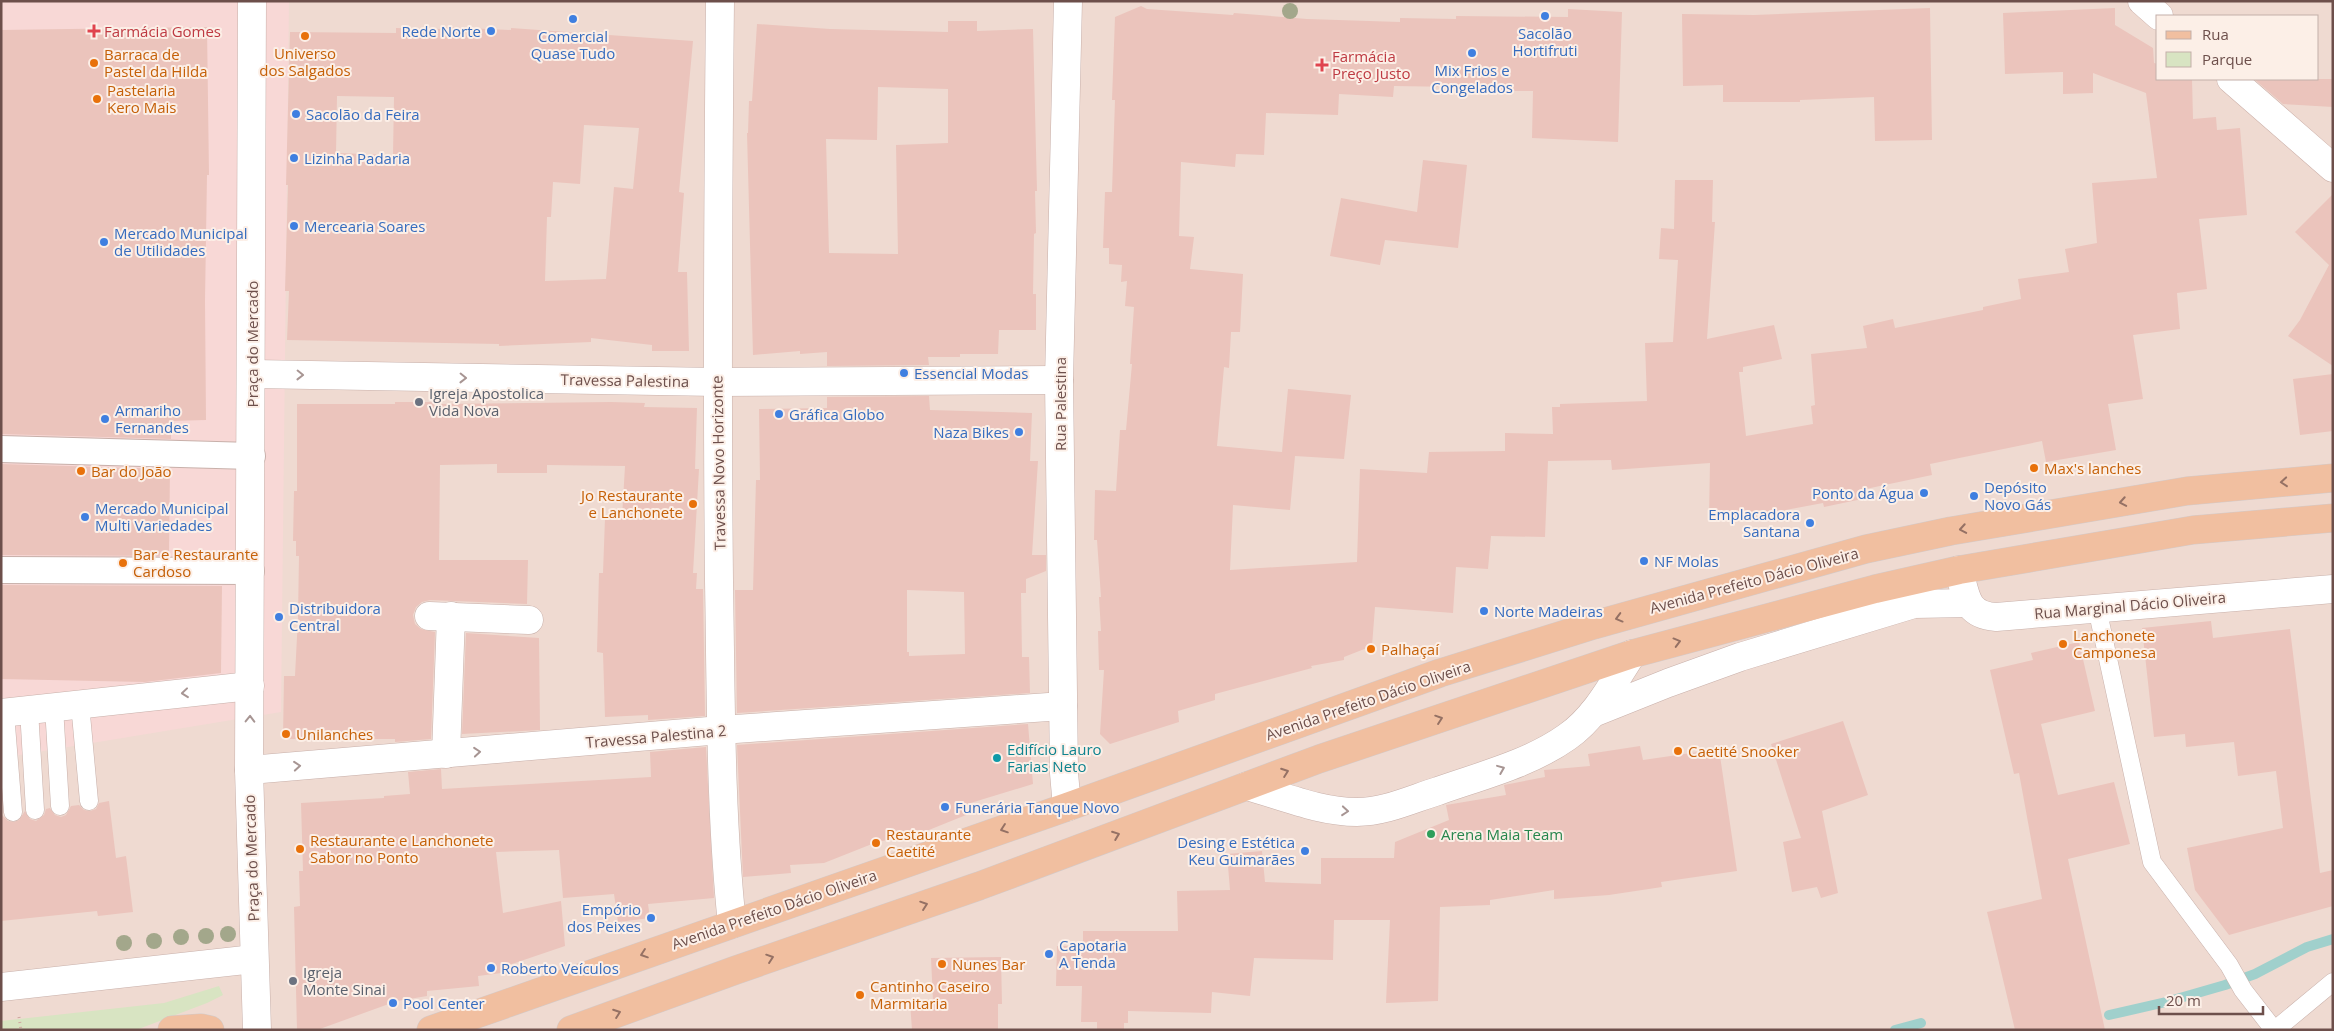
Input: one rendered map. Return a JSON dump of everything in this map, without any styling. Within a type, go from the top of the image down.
[{"type":"main road","name":"Avenida Prefeito Dácio Oliveira","points":[[431,1030],[1067,807],[1440,673],[1594,624],[1866,549],[1951,531],[2187,491],[2333,478]]},
{"type":"main road","points":[[572,1030],[736,970],[979,886],[1247,786],[1632,654],[1959,570],[2192,530],[2333,518]]},
{"type":"main road","points":[[172,1030],[201,1028],[210,1030]]},
{"type":"street","name":"Praça do Mercado","points":[[252,1],[252,456],[249,770],[257,1030]]},
{"type":"street","name":"Travessa Novo Horizonte","points":[[720,1],[717,382],[721,730],[726,864],[732,924]]},
{"type":"street","name":"Rua Palestina","points":[[1067,807],[1063,706],[1059,380],[1068,1]]},
{"type":"street","points":[[2142,1],[2158,15]]},
{"type":"street","points":[[2232,80],[2333,168]]},
{"type":"street","name":"Travessa Palestina","points":[[252,374],[717,382],[1059,380]]},
{"type":"street","points":[[1,450],[252,456]]},
{"type":"street","points":[[1,570],[251,571]]},
{"type":"street","points":[[1593,713],[1740,657],[1914,604],[1968,603],[1959,570]]},
{"type":"street","name":"Rua Marginal Dácio Oliveira","points":[[1968,603],[1975,612],[1996,617],[2333,589]]},
{"type":"street","points":[[446,754],[440,616],[528,620]]},
{"type":"street","points":[[1247,786],[1338,810],[1358,812],[1383,809],[1495,772],[1539,753],[1567,737],[1593,713],[1632,654]]},
{"type":"street","points":[[34,709],[250,686]]},
{"type":"street","name":"Travessa Palestina 2","points":[[249,770],[721,730],[1063,706]]},
{"type":"street","points":[[1,987],[254,960]]},
{"type":"lane","points":[[2097,608],[2152,862],[2230,965],[2243,990],[2275,1030],[2333,982]]},
{"type":"lane","points":[[34,709],[89,801]]},
{"type":"lane","points":[[34,709],[60,806]]},
{"type":"lane","points":[[34,709],[35,810]]},
{"type":"lane","points":[[12,812],[34,709]]},
{"type":"path","points":[[19,1019],[21,1030]]},
{"type":"shaded area","points":[[1,1],[2333,1],[2333,1030],[1,1030]]},
{"type":"shaded area","points":[[1,1],[289,1],[281,712],[1,758]]},
{"type":"green space","points":[[219,986],[223,995],[136,1030],[1,1030],[1,1021],[164,1003]]},
{"type":"building","points":[[1141,6],[1147,9],[1233,15],[1234,13],[1307,19],[1400,22],[1400,18],[1456,19],[1456,16],[1568,17],[1568,9],[1622,12],[1618,142],[1532,138],[1533,91],[1456,91],[1456,87],[1394,86],[1393,97],[1339,94],[1338,115],[1266,113],[1264,155],[1236,154],[1235,167],[1181,162],[1179,236],[1194,237],[1190,269],[1243,274],[1240,332],[1231,332],[1229,368],[1224,367],[1217,446],[1282,452],[1288,389],[1351,395],[1344,459],[1295,456],[1290,510],[1233,505],[1230,570],[1357,562],[1360,469],[1427,473],[1429,452],[1505,451],[1505,433],[1553,434],[1552,407],[1560,407],[1560,404],[1647,401],[1645,343],[1673,342],[1678,260],[1659,259],[1661,228],[1674,229],[1675,180],[1713,180],[1712,222],[1715,222],[1707,339],[1774,325],[1782,359],[1743,367],[1743,372],[1739,372],[1746,436],[1813,424],[1811,406],[1815,405],[1811,354],[1867,348],[1863,326],[1893,319],[1895,328],[1983,310],[1983,307],[2021,299],[2018,279],[2069,272],[2065,249],[2097,243],[2092,183],[2157,178],[2146,93],[2093,73],[2093,93],[2063,94],[2063,72],[2005,74],[2003,13],[2115,8],[2115,25],[2153,48],[2154,63],[2156,64],[2156,80],[2192,80],[2193,119],[2216,117],[2217,130],[2240,128],[2247,215],[2199,219],[2207,289],[2177,293],[2180,329],[2133,335],[2143,399],[2108,404],[2116,450],[2046,462],[2042,441],[1930,464],[1932,475],[1861,490],[1862,499],[1824,507],[1823,503],[1759,515],[1743,515],[1743,520],[1709,519],[1710,463],[1612,470],[1611,460],[1548,461],[1545,537],[1491,536],[1488,569],[1456,567],[1453,613],[1375,607],[1372,646],[1344,657],[1344,660],[1311,666],[1312,668],[1215,694],[1215,700],[1178,711],[1179,722],[1110,744],[1100,734],[1104,670],[1099,670],[1098,631],[1101,631],[1099,597],[1101,597],[1097,540],[1094,540],[1095,490],[1116,491],[1120,430],[1126,430],[1132,364],[1130,364],[1134,307],[1125,306],[1127,281],[1121,282],[1122,265],[1109,264],[1109,248],[1103,248],[1105,192],[1112,192],[1115,100],[1112,100],[1115,17]]},
{"type":"building","points":[[1930,8],[1932,140],[1875,141],[1874,97],[1800,100],[1800,102],[1723,102],[1723,85],[1683,86],[1682,14],[1754,15]]},
{"type":"building","points":[[948,21],[977,21],[977,31],[1033,29],[1037,191],[1035,191],[1036,233],[1034,234],[1033,294],[1036,294],[1036,330],[999,330],[998,354],[960,354],[960,357],[928,357],[929,365],[827,366],[827,352],[800,354],[800,351],[753,355],[747,133],[749,101],[752,101],[757,24],[830,29],[948,32]],"holes":[[[878,87],[948,89],[948,143],[896,145],[898,254],[829,253],[826,139],[877,140]]]},
{"type":"building","points":[[207,27],[209,175],[207,175],[205,301],[206,420],[171,421],[171,439],[1,434],[1,30]]},
{"type":"building","points":[[443,27],[511,30],[511,28],[693,41],[679,192],[684,193],[678,272],[687,272],[689,351],[652,351],[652,345],[591,338],[591,342],[499,346],[499,344],[287,340],[289,291],[285,291],[288,185],[286,185],[290,32],[396,33],[396,28],[443,29]],"holes":[[[337,96],[394,97],[393,155],[336,153]],[[584,125],[639,128],[633,189],[614,187],[606,279],[545,281],[547,217],[551,217],[553,182],[580,184]]]},
{"type":"building","points":[[2333,79],[2333,107],[2283,104],[2255,80]]},
{"type":"building","points":[[1423,160],[1467,165],[1458,248],[1385,240],[1380,265],[1330,256],[1341,198],[1417,212]]},
{"type":"building","points":[[2333,194],[2333,366],[2288,336],[2300,320],[2329,265],[2295,232]]},
{"type":"building","points":[[2333,374],[2333,431],[2300,435],[2293,379]]},
{"type":"building","points":[[929,396],[930,410],[1032,413],[1030,461],[1038,461],[1032,555],[1046,555],[1046,571],[1026,579],[1026,593],[1021,593],[1022,657],[1029,657],[1030,693],[737,713],[735,590],[753,590],[756,480],[760,480],[759,409],[827,408],[827,397]],"holes":[[[907,590],[964,592],[965,654],[909,656],[909,652],[907,652]]]},
{"type":"building","points":[[395,402],[440,402],[440,404],[611,402],[645,403],[644,407],[697,408],[695,469],[699,469],[693,573],[697,573],[696,589],[703,589],[705,716],[648,720],[648,715],[605,717],[603,653],[597,652],[599,573],[603,573],[605,518],[622,518],[625,466],[547,465],[547,473],[497,473],[497,464],[440,465],[439,560],[528,560],[527,604],[430,600],[422,602],[416,607],[413,615],[415,624],[421,629],[435,632],[431,739],[395,742],[395,739],[283,739],[284,676],[295,676],[298,617],[299,556],[296,556],[296,541],[293,541],[294,491],[297,491],[297,404],[395,404]]},
{"type":"building","name":"Mercado Municipal Multi Variedades","points":[[1,464],[170,469],[169,556],[1,555]]},
{"type":"building","points":[[1,585],[222,586],[221,673],[145,682],[1,679]]},
{"type":"building","points":[[2211,621],[2213,638],[2290,629],[2320,873],[2333,870],[2333,906],[2229,935],[2195,890],[2187,848],[2283,828],[2276,771],[2238,776],[2234,742],[2186,747],[2185,734],[2154,737],[2142,628]]},
{"type":"building","points":[[466,633],[539,638],[540,730],[462,734]]},
{"type":"building","points":[[2079,642],[2095,711],[2041,724],[2058,795],[2114,782],[2130,844],[2068,859],[2105,1030],[2015,1030],[1987,912],[2042,899],[2019,773],[2014,774],[1990,670],[2033,660],[2031,653]]},
{"type":"building","points":[[1843,721],[1868,795],[1822,811],[1838,893],[1821,898],[1817,887],[1792,892],[1783,842],[1801,838],[1771,744]]},
{"type":"building","points":[[1028,724],[1033,784],[964,805],[966,815],[919,834],[877,842],[824,863],[790,865],[791,873],[743,877],[737,745]]},
{"type":"building","points":[[1640,746],[1643,760],[1719,749],[1737,871],[1661,882],[1662,887],[1609,895],[1554,899],[1554,890],[1490,900],[1490,905],[1440,907],[1438,1001],[1386,1003],[1390,920],[1334,920],[1333,960],[1254,958],[1250,996],[1212,992],[1211,1013],[1128,1011],[1128,1023],[1124,1023],[1124,1030],[1097,1030],[1097,1022],[1081,1022],[1082,986],[1056,986],[1057,946],[1083,946],[1083,931],[1178,931],[1177,891],[1230,890],[1227,854],[1262,851],[1265,882],[1321,884],[1321,858],[1394,858],[1395,842],[1449,820],[1446,805],[1506,795],[1504,785],[1545,777],[1544,770],[1590,766],[1588,754]]},
{"type":"building","points":[[706,747],[714,898],[648,904],[650,918],[618,922],[614,894],[563,898],[559,850],[496,852],[503,913],[561,901],[565,946],[509,965],[509,972],[478,976],[479,986],[427,991],[427,996],[397,1001],[317,1030],[297,1030],[294,907],[300,906],[299,871],[303,871],[301,803],[384,798],[384,796],[410,794],[408,772],[441,769],[442,789],[651,777],[650,752]]},
{"type":"building","points":[[109,801],[116,858],[126,856],[133,912],[98,916],[97,911],[1,921],[1,814],[8,821],[14,822],[19,820],[25,811],[30,819],[36,821],[44,815],[46,809],[50,808],[55,815],[61,817],[66,815],[71,806],[79,805],[84,810],[90,811],[96,809],[99,803]]},
{"type":"building","points":[[1001,957],[1002,1004],[998,1004],[998,1030],[912,1030],[910,1002],[933,1000],[931,958]]},
{"type":"waterway","points":[[2109,1015],[2166,1002],[2225,985],[2255,974],[2307,947],[2333,939]]},
{"type":"waterway","points":[[1895,1030],[1921,1023]]},
{"type":"place","name":"Sacolão Hortifruti","points":[[1545,16]]},
{"type":"place","name":"Comercial Quase Tudo","points":[[573,19]]},
{"type":"place","name":"Farmácia Gomes","points":[[94,31]]},
{"type":"place","name":"Rede Norte","points":[[491,31]]},
{"type":"place","name":"Universo dos Salgados","points":[[305,36]]},
{"type":"place","name":"Mix Frios e Congelados","points":[[1472,53]]},
{"type":"place","name":"Barraca de Pastel da Hilda","points":[[94,63]]},
{"type":"place","name":"Farmácia Preço Justo","points":[[1322,65]]},
{"type":"place","name":"Pastelaria Kero Mais","points":[[97,99]]},
{"type":"place","name":"Sacolão da Feira","points":[[296,114]]},
{"type":"place","name":"Lizinha Padaria","points":[[294,158]]},
{"type":"place","name":"Mercearia Soares","points":[[294,226]]},
{"type":"place","name":"Mercado Municipal de Utilidades","points":[[104,242]]},
{"type":"place","name":"Essencial Modas","points":[[904,373]]},
{"type":"place","name":"Igreja Apostolica Vida Nova","points":[[419,402]]},
{"type":"place","name":"Gráfica Globo","points":[[779,414]]},
{"type":"place","name":"Armariho Fernandes","points":[[105,419]]},
{"type":"place","name":"Naza Bikes","points":[[1019,432]]},
{"type":"place","name":"Max's lanches","points":[[2034,468]]},
{"type":"place","name":"Bar do João","points":[[81,471]]},
{"type":"place","name":"Ponto da Água","points":[[1924,493]]},
{"type":"place","name":"Depósito Novo Gás","points":[[1974,496]]},
{"type":"place","name":"Jo Restaurante e Lanchonete","points":[[693,504]]},
{"type":"place","name":"Mercado Municipal Multi Variedades","points":[[85,517]]},
{"type":"place","name":"Emplacadora Santana","points":[[1810,523]]},
{"type":"place","name":"NF Molas","points":[[1644,561]]},
{"type":"place","name":"Bar e Restaurante Cardoso","points":[[123,563]]},
{"type":"place","name":"Norte Madeiras","points":[[1484,611]]},
{"type":"place","name":"Distribuidora Central","points":[[279,617]]},
{"type":"place","name":"Lanchonete Camponesa","points":[[2063,644]]},
{"type":"place","name":"Palhaçaí","points":[[1371,649]]},
{"type":"place","name":"Unilanches","points":[[286,734]]},
{"type":"place","name":"Caetité Snooker","points":[[1678,751]]},
{"type":"place","name":"Edifício Lauro Farias Neto","points":[[997,758]]},
{"type":"place","name":"Funerária Tanque Novo","points":[[945,807]]},
{"type":"place","name":"Arena Maia Team","points":[[1431,834]]},
{"type":"place","name":"Restaurante Caetité","points":[[876,843]]},
{"type":"place","name":"Restaurante e Lanchonete Sabor no Ponto","points":[[300,849]]},
{"type":"place","name":"Desing e Estética Keu Guimarães","points":[[1305,851]]},
{"type":"place","name":"Empório dos Peixes","points":[[651,918]]},
{"type":"place","name":"Capotaria A Tenda","points":[[1049,954]]},
{"type":"place","name":"Nunes Bar","points":[[942,964]]},
{"type":"place","name":"Roberto Veículos","points":[[491,968]]},
{"type":"place","name":"Igreja Monte Sinai","points":[[293,981]]},
{"type":"place","name":"Cantinho Caseiro Marmitaria","points":[[860,995]]},
{"type":"place","name":"Pool Center","points":[[393,1003]]}]
